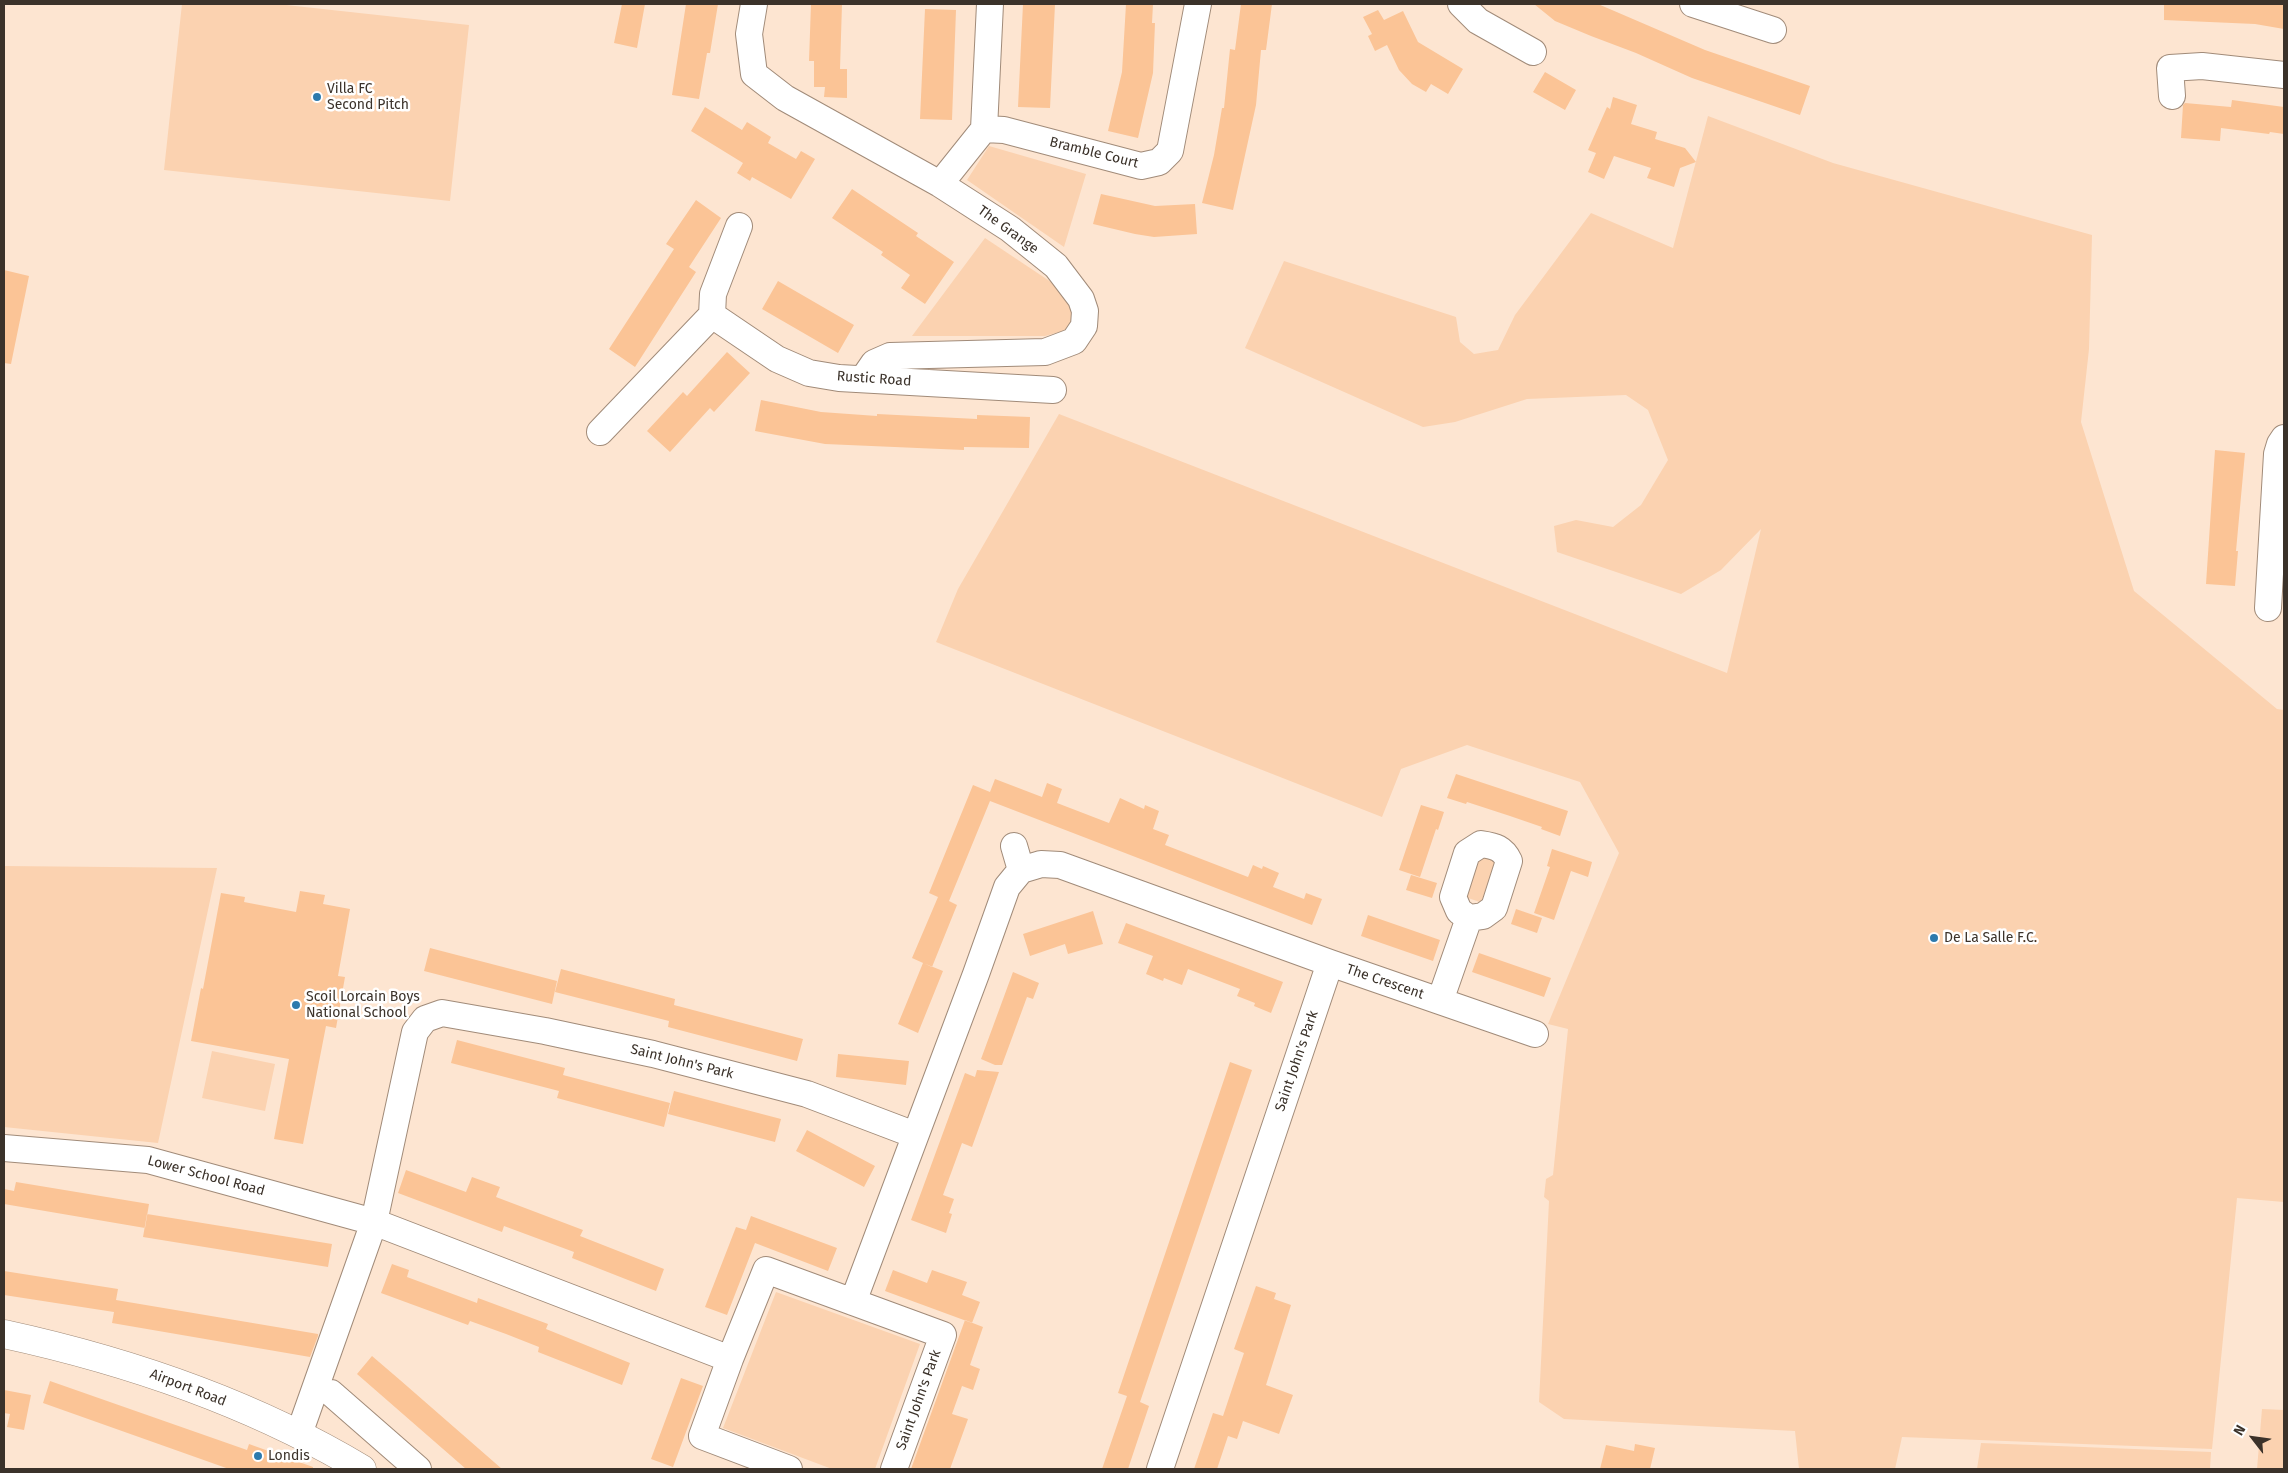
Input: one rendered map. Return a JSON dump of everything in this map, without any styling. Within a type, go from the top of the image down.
[{"type":"main road","name":"Airport Road","points":[[4,1334],[60,1346],[128,1366],[218,1399],[299,1434],[362,1469]]},
{"type":"street","name":"The Grange","points":[[754,4],[748,34],[754,74],[785,98],[940,184],[1010,229],[1056,266],[1081,299],[1085,311],[1084,326],[1074,341],[1046,352],[890,356],[874,364],[863,379]]},
{"type":"street","points":[[940,184],[984,129],[990,4]]},
{"type":"street","name":"Bramble Court","points":[[984,129],[1004,130],[1141,166],[1159,162],[1170,151],[1198,4]]},
{"type":"street","points":[[1461,4],[1478,21],[1533,52]]},
{"type":"street","points":[[1693,4],[1772,30]]},
{"type":"street","points":[[2172,96],[2168,58],[2202,66],[2284,75]]},
{"type":"street","points":[[600,432],[712,315],[713,294],[739,226]]},
{"type":"street","name":"Rustic Road","points":[[712,315],[777,359],[809,373],[863,379],[1052,390]]},
{"type":"street","points":[[2268,608],[2278,544],[2276,454],[2284,438]]},
{"type":"street","points":[[1014,846],[1021,870]]},
{"type":"street","points":[[854,1302],[1007,887],[1021,870],[1041,864],[1060,865],[1330,963]]},
{"type":"street","name":"The Crescent","points":[[1440,1001],[1469,918]]},
{"type":"street","name":"The Crescent","points":[[1330,963],[1535,1034]]},
{"type":"street","name":"Saint John's Park","points":[[1160,1469],[1330,963]]},
{"type":"street","name":"Saint John's Park","points":[[374,1222],[415,1032],[425,1019],[442,1013],[545,1031],[653,1054],[807,1094],[915,1135]]},
{"type":"street","name":"Lower School Road","points":[[4,1148],[148,1160],[374,1222]]},
{"type":"street","points":[[299,1434],[374,1222],[730,1359]]},
{"type":"street","name":"Saint John's Park","points":[[789,1469],[702,1436],[730,1359],[766,1270],[943,1334],[894,1469]]},
{"type":"street","points":[[331,1393],[418,1469]]},
{"type":"shaded area","name":"Villa FC Second Pitch","points":[[182,4],[277,4],[469,25],[450,201],[164,170]]},
{"type":"shaded area","name":"De La Salle F.C.","points":[[1708,116],[1833,163],[2092,235],[2089,349],[2081,422],[2134,591],[2277,709],[2284,710],[2284,1202],[2237,1198],[2212,1449],[1902,1437],[1895,1469],[1799,1469],[1795,1431],[1564,1419],[1539,1402],[1549,1201],[1544,1197],[1546,1179],[1553,1175],[1568,1029],[1548,1024],[1619,853],[1580,782],[1467,745],[1401,769],[1382,817],[936,642],[958,589],[1059,414],[1727,673],[1761,529],[1721,570],[1681,594],[1557,552],[1554,526],[1576,520],[1613,527],[1641,505],[1668,460],[1648,410],[1626,395],[1527,399],[1455,422],[1423,427],[1245,348],[1284,261],[1456,317],[1460,342],[1474,354],[1498,350],[1515,315],[1591,213],[1673,248]]},
{"type":"shaded area","points":[[989,146],[1086,174],[1064,247],[967,180]]},
{"type":"shaded area","points":[[985,238],[1054,284],[1068,302],[1073,318],[1066,330],[1045,336],[912,336]]},
{"type":"shaded area","points":[[1477,854],[1499,860],[1486,904],[1465,897]]},
{"type":"shaded area","points":[[4,866],[217,868],[158,1143],[4,1127]]},
{"type":"shaded area","points":[[212,1051],[275,1064],[265,1111],[202,1098]]},
{"type":"shaded area","points":[[776,1292],[920,1344],[875,1469],[832,1469],[723,1428]]},
{"type":"shaded area","points":[[2262,1409],[2284,1410],[2284,1469],[2257,1469]]},
{"type":"shaded area","points":[[1981,1443],[2211,1452],[2210,1469],[1977,1469]]},
{"type":"building","points":[[622,4],[645,4],[637,48],[614,43]]},
{"type":"building","points":[[686,4],[718,4],[710,53],[707,53],[699,99],[672,95]]},
{"type":"building","points":[[811,4],[842,4],[840,69],[847,69],[847,98],[824,97],[825,87],[814,87],[814,61],[809,61]]},
{"type":"building","points":[[1023,4],[1055,4],[1050,108],[1018,107]]},
{"type":"building","points":[[1126,4],[1153,4],[1152,23],[1155,23],[1153,73],[1138,138],[1108,131],[1122,72]]},
{"type":"building","points":[[1241,4],[1272,4],[1266,50],[1261,50],[1256,105],[1233,210],[1202,203],[1214,155],[1222,108],[1224,108],[1230,49],[1235,50]]},
{"type":"building","points":[[1534,4],[1598,4],[1705,50],[1810,86],[1800,115],[1692,78],[1636,53],[1555,21]]},
{"type":"building","points":[[2164,4],[2284,4],[2284,29],[2255,24],[2164,20]]},
{"type":"building","points":[[925,9],[956,10],[952,120],[920,119]]},
{"type":"building","points":[[1378,10],[1384,20],[1403,11],[1418,42],[1463,69],[1448,94],[1431,84],[1426,92],[1412,84],[1399,70],[1387,45],[1375,51],[1368,36],[1372,34],[1363,17]]},
{"type":"building","points":[[1545,72],[1576,90],[1565,110],[1533,92]]},
{"type":"building","points":[[1613,97],[1637,105],[1631,124],[1657,132],[1655,139],[1685,148],[1696,162],[1680,168],[1674,187],[1647,178],[1651,168],[1614,156],[1604,179],[1588,172],[1596,153],[1588,150],[1607,107],[1610,109]]},
{"type":"building","points":[[2232,100],[2284,107],[2284,134],[2221,128],[2220,141],[2181,138],[2183,105],[2185,103],[2231,107]]},
{"type":"building","points":[[705,107],[742,130],[747,122],[771,137],[768,143],[796,159],[801,151],[815,159],[791,199],[752,177],[750,181],[737,173],[743,163],[691,131]]},
{"type":"building","points":[[852,189],[918,233],[916,236],[954,262],[925,304],[901,288],[910,275],[881,255],[883,252],[832,218]]},
{"type":"building","points":[[1101,194],[1155,206],[1195,204],[1197,234],[1154,237],[1093,224]]},
{"type":"building","points":[[696,200],[721,218],[689,267],[696,272],[635,367],[609,349],[674,249],[666,244]]},
{"type":"building","points":[[4,270],[29,276],[11,364],[4,363]]},
{"type":"building","points":[[778,281],[854,325],[838,353],[762,309]]},
{"type":"building","points":[[727,352],[750,373],[714,412],[710,408],[670,452],[647,431],[683,392],[687,396]]},
{"type":"building","points":[[761,400],[821,412],[877,416],[877,414],[977,419],[977,415],[1030,417],[1029,448],[964,447],[964,450],[825,444],[755,431]]},
{"type":"building","points":[[2215,450],[2245,453],[2236,551],[2238,551],[2235,586],[2206,584]]},
{"type":"building","points":[[1456,774],[1568,811],[1560,836],[1541,829],[1542,827],[1510,816],[1467,802],[1466,804],[1447,798]]},
{"type":"building","points":[[995,779],[1042,797],[1047,783],[1062,789],[1057,803],[1109,823],[1120,798],[1144,809],[1145,805],[1159,811],[1153,829],[1169,835],[1165,845],[1248,877],[1253,865],[1262,869],[1263,866],[1279,873],[1273,887],[1304,899],[1306,893],[1322,899],[1312,925],[990,801],[949,901],[957,905],[932,967],[912,958],[938,897],[929,893],[973,785],[990,792]]},
{"type":"building","points":[[1421,805],[1444,812],[1438,830],[1436,829],[1420,877],[1399,870]]},
{"type":"building","points":[[1552,849],[1592,862],[1588,877],[1571,871],[1554,920],[1534,913],[1550,867],[1547,866]]},
{"type":"building","points":[[1411,875],[1437,883],[1432,898],[1406,890]]},
{"type":"building","points":[[300,891],[325,895],[323,904],[350,909],[338,976],[345,977],[336,1028],[326,1026],[303,1144],[274,1139],[289,1059],[191,1041],[221,893],[245,897],[244,902],[296,912]]},
{"type":"building","points":[[1516,909],[1542,918],[1537,933],[1511,924]]},
{"type":"building","points":[[1093,911],[1103,944],[1068,954],[1065,944],[1030,956],[1023,934]]},
{"type":"building","points":[[1368,915],[1440,940],[1433,961],[1361,936]]},
{"type":"building","points":[[1126,923],[1283,982],[1271,1013],[1254,1006],[1255,1003],[1237,996],[1240,989],[1188,969],[1182,985],[1164,978],[1163,981],[1146,974],[1153,956],[1118,943]]},
{"type":"building","points":[[430,948],[557,981],[552,1004],[424,971]]},
{"type":"building","points":[[1479,953],[1551,978],[1544,997],[1472,972]]},
{"type":"building","points":[[923,963],[943,971],[918,1033],[898,1024]]},
{"type":"building","points":[[561,969],[675,999],[674,1005],[803,1039],[797,1061],[668,1027],[669,1021],[555,992]]},
{"type":"building","points":[[1013,972],[1039,983],[1033,999],[1027,997],[1002,1065],[995,1065],[981,1059]]},
{"type":"building","points":[[457,1040],[565,1068],[563,1075],[670,1103],[664,1127],[557,1098],[559,1091],[451,1063]]},
{"type":"building","points":[[838,1054],[909,1061],[906,1085],[836,1077]]},
{"type":"building","points":[[1230,1062],[1252,1070],[1140,1402],[1149,1406],[1128,1469],[1102,1469],[1127,1396],[1118,1393]]},
{"type":"building","points":[[977,1070],[999,1072],[972,1147],[962,1143],[943,1195],[954,1199],[949,1213],[952,1214],[946,1233],[911,1220],[965,1073],[975,1077]]},
{"type":"building","points":[[674,1091],[781,1119],[775,1142],[668,1114]]},
{"type":"building","points":[[807,1130],[875,1166],[864,1187],[796,1151]]},
{"type":"building","points":[[406,1170],[466,1192],[472,1177],[500,1187],[496,1197],[583,1230],[580,1236],[664,1269],[656,1291],[572,1258],[574,1252],[504,1226],[502,1232],[398,1193]]},
{"type":"building","points":[[16,1182],[149,1204],[145,1228],[4,1204],[4,1189],[14,1191]]},
{"type":"building","points":[[147,1214],[332,1244],[328,1267],[143,1237]]},
{"type":"building","points":[[751,1216],[837,1248],[828,1271],[755,1243],[727,1315],[705,1307],[736,1227],[746,1230]]},
{"type":"building","points":[[392,1264],[409,1270],[407,1277],[477,1303],[478,1298],[548,1324],[546,1329],[630,1363],[622,1385],[538,1352],[539,1347],[506,1334],[470,1321],[468,1325],[381,1293]]},
{"type":"building","points":[[893,1270],[927,1283],[932,1270],[967,1282],[962,1295],[980,1302],[972,1323],[885,1291]]},
{"type":"building","points":[[4,1271],[118,1289],[116,1300],[318,1334],[318,1336],[310,1357],[112,1323],[114,1312],[4,1295]]},
{"type":"building","points":[[1256,1286],[1276,1293],[1274,1299],[1291,1305],[1266,1385],[1293,1395],[1279,1434],[1243,1421],[1237,1439],[1228,1436],[1217,1469],[1194,1469],[1213,1413],[1223,1416],[1244,1353],[1234,1349]]},
{"type":"building","points":[[965,1320],[983,1327],[970,1365],[980,1369],[973,1390],[962,1386],[952,1414],[968,1419],[950,1469],[911,1469]]},
{"type":"building","points":[[372,1356],[502,1469],[466,1469],[357,1374]]},
{"type":"building","points":[[681,1378],[703,1386],[673,1467],[651,1459]]},
{"type":"building","points":[[50,1381],[247,1450],[249,1444],[313,1467],[313,1469],[229,1469],[43,1403]]},
{"type":"building","points":[[4,1390],[31,1395],[24,1430],[7,1427],[10,1414],[4,1413]]},
{"type":"building","points":[[1635,1444],[1655,1448],[1650,1469],[1600,1469],[1606,1445],[1634,1451]]},
{"type":"place","name":"Villa FC Second Pitch","points":[[317,97]]},
{"type":"place","name":"De La Salle F.C.","points":[[1934,938]]},
{"type":"place","name":"Scoil Lorcain Boys National School","points":[[296,1005]]},
{"type":"place","name":"Londis","points":[[258,1456]]}]
